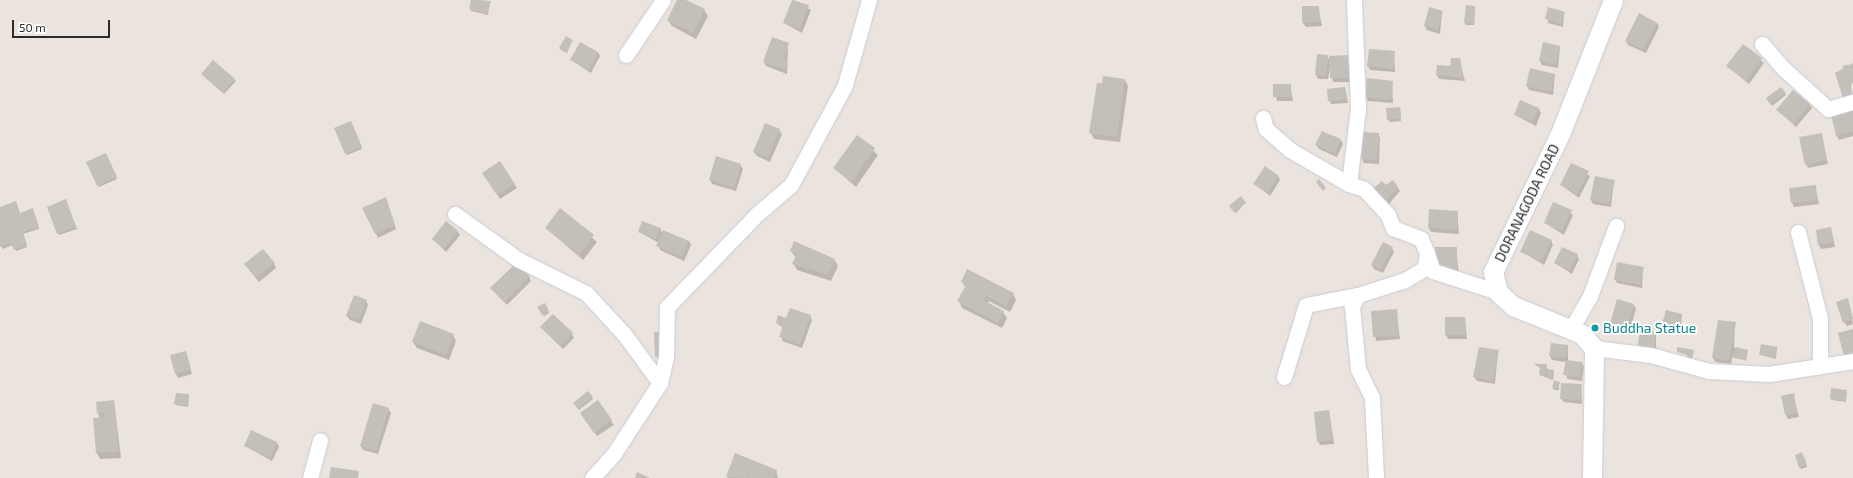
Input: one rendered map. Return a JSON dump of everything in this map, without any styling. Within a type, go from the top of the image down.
[{"type":"street","points":[[626,55],[663,0]]},
{"type":"street","points":[[592,478],[613,455],[660,383],[666,356],[667,308],[757,214],[791,186],[845,86],[870,0]]},
{"type":"street","points":[[1348,184],[1358,109],[1354,0]]},
{"type":"street","name":"DORANAGODA ROAD","points":[[1498,292],[1493,272],[1505,242],[1560,134],[1613,0]]},
{"type":"street","points":[[1762,44],[1782,68],[1828,109],[1853,102]]},
{"type":"street","points":[[1263,118],[1266,129],[1290,150],[1348,184],[1364,189],[1388,215],[1393,228],[1421,239],[1433,271],[1498,292],[1513,306],[1582,334],[1594,348],[1592,478]]},
{"type":"street","points":[[456,214],[519,260],[586,293],[624,334],[660,383]]},
{"type":"street","points":[[1571,329],[1590,296],[1616,226]]},
{"type":"street","points":[[1798,232],[1820,318],[1820,366]]},
{"type":"street","points":[[1284,377],[1306,305],[1358,295],[1405,280],[1425,268],[1427,253]]},
{"type":"street","points":[[1358,295],[1352,306],[1358,369],[1372,398],[1376,478]]},
{"type":"street","points":[[1594,348],[1651,354],[1709,371],[1769,374],[1853,362]]},
{"type":"street","points":[[310,478],[320,440]]},
{"type":"building","points":[[471,0],[491,1],[487,14],[469,9]]},
{"type":"building","points":[[677,0],[686,0],[705,9],[693,33],[667,20]]},
{"type":"building","points":[[792,0],[809,5],[800,29],[783,23]]},
{"type":"building","points":[[1466,5],[1475,6],[1474,24],[1464,23]]},
{"type":"building","points":[[1302,6],[1319,6],[1320,22],[1302,23]]},
{"type":"building","points":[[1429,7],[1443,11],[1438,30],[1424,26]]},
{"type":"building","points":[[1548,7],[1565,12],[1561,24],[1545,19]]},
{"type":"building","points":[[1639,13],[1657,23],[1643,50],[1625,41]]},
{"type":"building","points":[[566,36],[573,40],[566,52],[559,48]]},
{"type":"building","points":[[772,37],[789,43],[783,60],[788,61],[785,70],[763,62]]},
{"type":"building","points":[[580,42],[598,52],[589,70],[570,60]]},
{"type":"building","points":[[1543,42],[1560,46],[1556,65],[1539,61]]},
{"type":"building","points":[[1743,44],[1762,58],[1746,81],[1726,66]]},
{"type":"building","points":[[1369,49],[1395,51],[1393,69],[1367,66]]},
{"type":"building","points":[[1317,54],[1328,55],[1326,76],[1315,75]]},
{"type":"building","points":[[1348,55],[1348,78],[1330,78],[1329,56]]},
{"type":"building","points":[[1451,58],[1460,58],[1463,78],[1436,75],[1437,65],[1450,66]]},
{"type":"building","points":[[213,60],[235,79],[223,93],[201,74]]},
{"type":"building","points":[[1853,63],[1853,83],[1850,84],[1853,95],[1843,98],[1835,73]]},
{"type":"building","points":[[1530,68],[1555,74],[1551,92],[1526,86]]},
{"type":"building","points":[[1103,76],[1125,79],[1117,137],[1089,133],[1097,83],[1102,83]]},
{"type":"building","points":[[1367,78],[1393,81],[1391,100],[1365,97]]},
{"type":"building","points":[[1273,84],[1291,84],[1291,97],[1273,97]]},
{"type":"building","points":[[1345,87],[1346,100],[1328,101],[1327,89]]},
{"type":"building","points":[[1781,87],[1786,93],[1770,104],[1766,98]]},
{"type":"building","points":[[1793,90],[1810,104],[1794,124],[1776,110]]},
{"type":"building","points":[[1520,100],[1539,108],[1533,122],[1514,115]]},
{"type":"building","points":[[1400,107],[1401,119],[1387,120],[1386,108]]},
{"type":"building","points":[[1853,110],[1853,132],[1836,136],[1831,115]]},
{"type":"building","points":[[351,121],[362,147],[345,154],[334,128]]},
{"type":"building","points":[[765,123],[780,129],[768,158],[753,152]]},
{"type":"building","points":[[1322,131],[1341,139],[1335,154],[1315,145]]},
{"type":"building","points":[[1362,132],[1379,133],[1377,160],[1361,159]]},
{"type":"building","points":[[1822,133],[1827,160],[1805,165],[1799,137]]},
{"type":"building","points":[[857,135],[875,148],[852,182],[833,168]]},
{"type":"building","points":[[106,153],[117,177],[97,186],[86,162]]},
{"type":"building","points":[[716,156],[741,164],[734,188],[709,180]]},
{"type":"building","points":[[500,161],[515,184],[497,195],[482,173]]},
{"type":"building","points":[[1571,163],[1589,171],[1577,194],[1560,185]]},
{"type":"building","points":[[1265,166],[1279,176],[1267,193],[1253,184]]},
{"type":"building","points":[[1595,176],[1615,180],[1609,204],[1590,200]]},
{"type":"building","points":[[1319,179],[1326,188],[1323,191],[1316,182]]},
{"type":"building","points":[[1393,180],[1398,187],[1386,202],[1374,188],[1382,181],[1386,185]]},
{"type":"building","points":[[1816,185],[1817,200],[1791,203],[1789,188]]},
{"type":"building","points":[[1241,196],[1246,203],[1234,212],[1229,206]]},
{"type":"building","points":[[386,197],[395,225],[375,234],[362,208]]},
{"type":"building","points":[[66,199],[76,227],[57,234],[47,207]]},
{"type":"building","points":[[16,201],[20,213],[33,208],[39,227],[23,232],[27,245],[14,250],[11,243],[0,247],[0,207]]},
{"type":"building","points":[[1553,202],[1572,210],[1562,231],[1544,223]]},
{"type":"building","points":[[560,208],[594,235],[579,255],[545,228]]},
{"type":"building","points":[[1429,209],[1458,211],[1457,230],[1428,228]]},
{"type":"building","points":[[446,221],[458,231],[444,249],[432,239]]},
{"type":"building","points":[[642,221],[661,228],[656,239],[638,232]]},
{"type":"building","points":[[1831,227],[1833,243],[1818,245],[1816,230]]},
{"type":"building","points":[[663,230],[689,241],[682,257],[656,246]]},
{"type":"building","points":[[1530,230],[1552,240],[1541,261],[1520,252]]},
{"type":"building","points":[[794,241],[835,259],[828,275],[792,264],[797,254],[790,251]]},
{"type":"building","points":[[1383,242],[1393,247],[1381,270],[1371,265]]},
{"type":"building","points":[[1435,247],[1457,247],[1457,271],[1435,271]]},
{"type":"building","points":[[1562,247],[1578,254],[1570,271],[1554,263]]},
{"type":"building","points":[[263,249],[275,263],[256,278],[244,264]]},
{"type":"building","points":[[1617,262],[1644,267],[1640,285],[1614,280]]},
{"type":"building","points":[[516,263],[530,276],[504,302],[490,288]]},
{"type":"building","points":[[967,269],[1014,293],[1006,306],[986,296],[983,300],[1004,311],[998,323],[957,301],[966,285],[961,282]]},
{"type":"building","points":[[354,295],[367,300],[359,320],[346,316]]},
{"type":"building","points":[[1848,298],[1853,319],[1843,323],[1836,302]]},
{"type":"building","points":[[1617,299],[1634,304],[1627,329],[1610,324]]},
{"type":"building","points":[[545,303],[549,311],[542,315],[537,307]]},
{"type":"building","points":[[790,308],[811,315],[800,345],[779,337],[783,326],[776,323],[778,315],[786,318]]},
{"type":"building","points":[[1397,309],[1399,336],[1373,337],[1371,311]]},
{"type":"building","points":[[1666,310],[1682,314],[1678,328],[1662,324]]},
{"type":"building","points":[[553,314],[573,333],[560,346],[540,327]]},
{"type":"building","points":[[1445,317],[1465,317],[1466,335],[1445,335]]},
{"type":"building","points":[[1718,320],[1736,322],[1729,361],[1712,358]]},
{"type":"building","points":[[420,321],[454,334],[446,355],[412,342]]},
{"type":"building","points":[[1640,329],[1656,332],[1654,348],[1638,345]]},
{"type":"building","points":[[1853,329],[1853,353],[1844,356],[1838,333]]},
{"type":"building","points":[[654,332],[664,332],[666,356],[655,357]]},
{"type":"building","points":[[1551,343],[1568,345],[1566,358],[1549,356]]},
{"type":"building","points":[[1761,344],[1777,347],[1775,357],[1759,355]]},
{"type":"building","points":[[1479,347],[1499,350],[1493,381],[1473,377]]},
{"type":"building","points":[[1677,347],[1694,350],[1691,361],[1686,360],[1688,354],[1677,352]]},
{"type":"building","points":[[1735,347],[1748,350],[1746,360],[1733,358]]},
{"type":"building","points":[[186,351],[191,370],[175,374],[170,355]]},
{"type":"building","points":[[1566,360],[1582,362],[1580,377],[1563,375]]},
{"type":"building","points":[[1534,364],[1547,364],[1545,376],[1539,375],[1540,368]]},
{"type":"building","points":[[1547,369],[1554,370],[1552,378],[1546,377]]},
{"type":"building","points":[[1554,380],[1560,382],[1558,389],[1552,388]]},
{"type":"building","points":[[1561,383],[1582,384],[1580,400],[1560,399]]},
{"type":"building","points":[[1831,388],[1847,390],[1846,401],[1830,399]]},
{"type":"building","points":[[588,391],[593,397],[578,409],[573,403]]},
{"type":"building","points":[[176,393],[189,394],[188,406],[174,404]]},
{"type":"building","points":[[1794,393],[1797,413],[1785,415],[1781,396]]},
{"type":"building","points":[[114,400],[119,452],[96,453],[93,418],[105,417],[104,413],[97,414],[96,402]]},
{"type":"building","points":[[598,400],[612,420],[594,433],[580,413]]},
{"type":"building","points":[[373,403],[389,408],[376,451],[360,446]]},
{"type":"building","points":[[1329,410],[1332,440],[1317,442],[1314,412]]},
{"type":"building","points":[[251,430],[277,442],[270,458],[244,446]]},
{"type":"building","points":[[1802,452],[1807,465],[1799,468],[1795,455]]},
{"type":"building","points":[[735,453],[777,470],[774,478],[747,478],[750,465],[746,478],[726,477]]},
{"type":"building","points":[[331,467],[359,471],[358,478],[329,478]]},
{"type":"building","points":[[637,472],[650,478],[635,478]]},
{"type":"place","name":"Buddha Statue","points":[[1595,328]]}]
